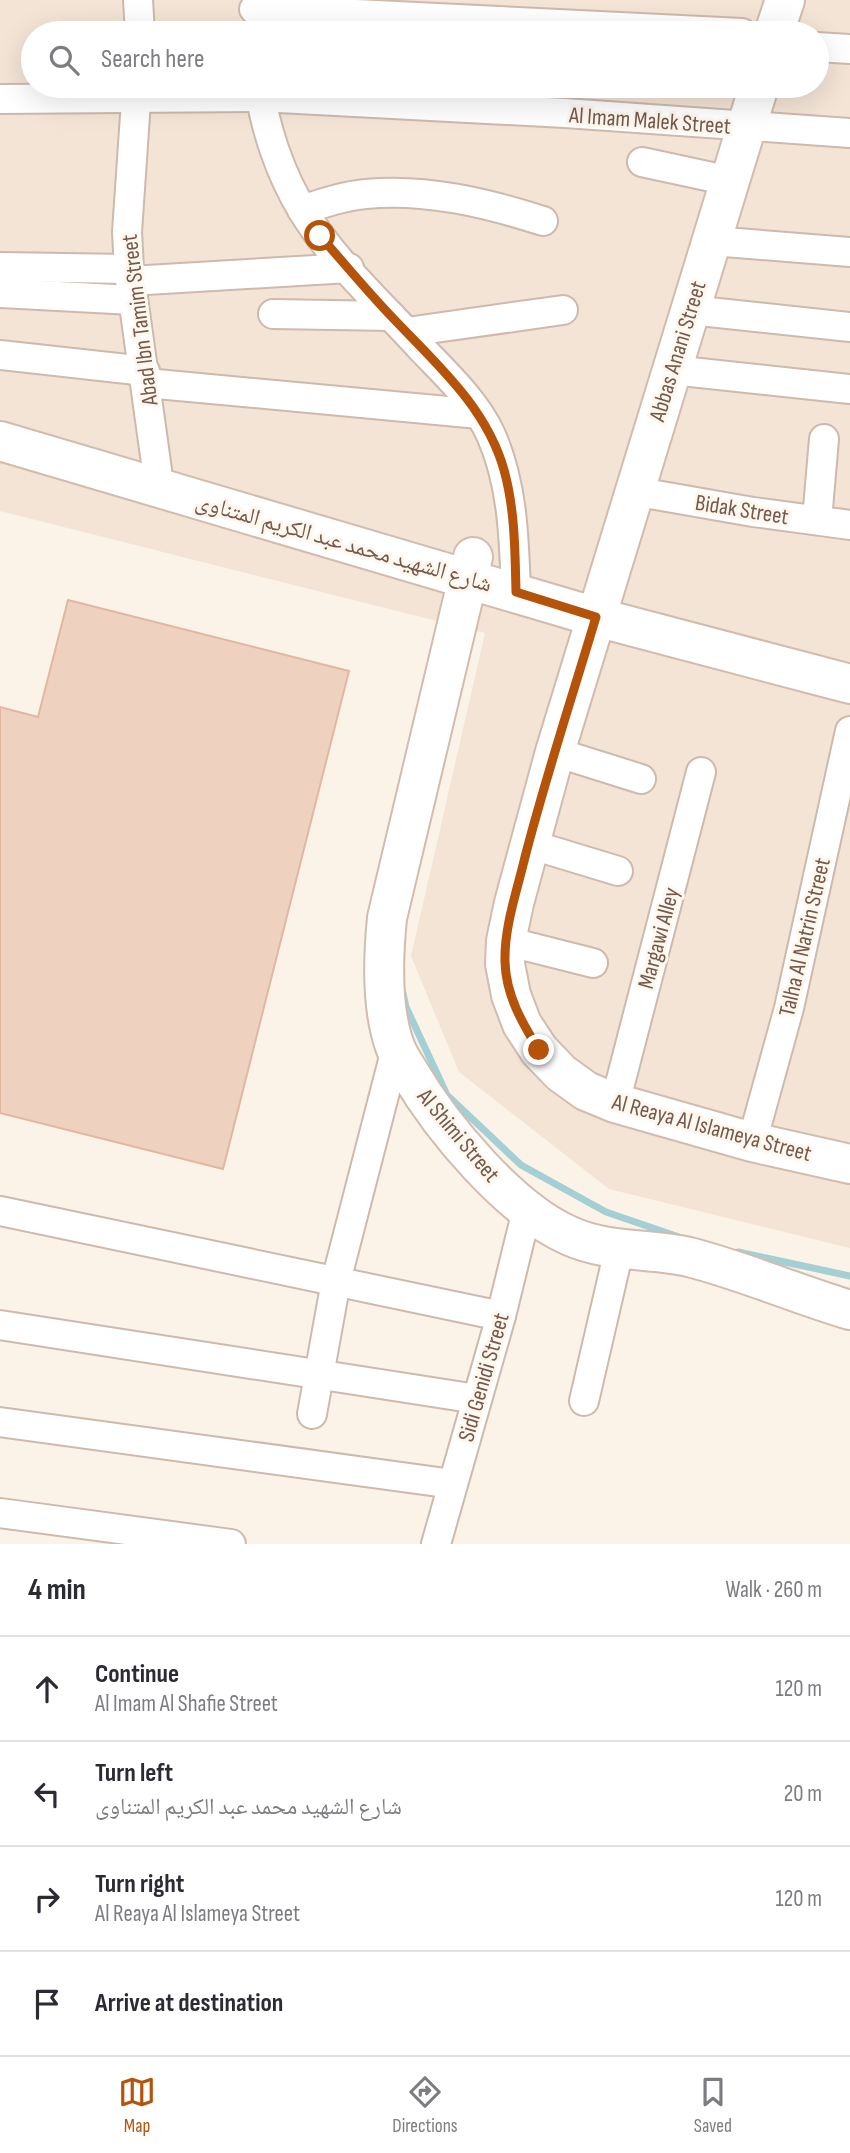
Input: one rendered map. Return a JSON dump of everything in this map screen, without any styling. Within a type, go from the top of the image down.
[{"type":"street","points":[[138,0],[139,21]]},
{"type":"street","points":[[778,21],[785,0]]},
{"type":"street","points":[[254,14],[434,21]]},
{"type":"street","points":[[829,48],[850,49]]},
{"type":"street","name":"Al Imam Malek Street","points":[[0,100],[39,98]]},
{"type":"street","name":"Abad Ibn Tamim Street","points":[[137,98],[127,232],[131,284],[157,470]]},
{"type":"street","points":[[262,98],[273,143],[302,209],[320,236],[457,386],[479,414],[490,434],[504,470],[511,506],[516,580]]},
{"type":"street","name":"Al Imam Malek Street","points":[[357,98],[850,133]]},
{"type":"street","name":"Abbas Anani Street","points":[[599,605],[755,98]]},
{"type":"street","points":[[642,162],[730,181]]},
{"type":"street","points":[[302,209],[364,194],[391,192],[490,205],[543,221]]},
{"type":"street","points":[[712,241],[850,252]]},
{"type":"street","points":[[0,267],[131,284]]},
{"type":"street","points":[[0,293],[349,268]]},
{"type":"street","points":[[273,314],[399,324],[563,310]]},
{"type":"street","points":[[690,310],[850,327]]},
{"type":"street","points":[[0,355],[146,377],[479,414]]},
{"type":"street","points":[[672,370],[850,389]]},
{"type":"street","name":"شارع الشهيد محمد عبد الكريم المتناوى","points":[[0,420],[63,450],[516,580],[850,684]]},
{"type":"street","points":[[817,520],[824,439]]},
{"type":"street","name":"شارع الشهيد محمد عبد الكريم المتناوى","points":[[0,442],[63,450],[157,470],[471,568]]},
{"type":"street","name":"Bidak Street","points":[[634,491],[850,525]]},
{"type":"street","name":"Al Shimi Street","points":[[471,568],[387,918],[383,976],[396,1049],[427,1102],[458,1141],[527,1210],[570,1237],[619,1250],[649,1251],[720,1265],[788,1291],[850,1310]]},
{"type":"street","name":"شارع الشهيد محمد عبد الكريم المتناوى","points":[[599,605],[850,656]]},
{"type":"street","name":"Al Reaya Al Islameya Street","points":[[599,605],[529,844],[506,941],[505,964],[511,995],[522,1024],[539,1050],[561,1073],[586,1091],[615,1103],[752,1142],[850,1164]]},
{"type":"street","name":"Talha Al Natrin Street","points":[[752,1142],[789,1008],[850,731]]},
{"type":"street","points":[[555,752],[641,779]]},
{"type":"street","name":"Margawi Alley","points":[[615,1103],[701,772]]},
{"type":"street","points":[[529,844],[618,871]]},
{"type":"street","points":[[506,941],[593,964]]},
{"type":"street","points":[[312,1414],[336,1281],[396,1049]]},
{"type":"street","name":"Sidi Genidi Street","points":[[436,1544],[527,1210]]},
{"type":"street","points":[[0,1211],[500,1316]]},
{"type":"street","points":[[584,1401],[619,1250]]},
{"type":"street","points":[[0,1325],[477,1399]]},
{"type":"street","points":[[0,1422],[453,1484]]},
{"type":"street","points":[[0,1513],[231,1544]]},
{"type":"shaded area","points":[[0,0],[850,0],[850,1248],[609,1189],[459,1072],[411,956],[485,633],[0,511]]},
{"type":"building","points":[[68,600],[349,671],[223,1169],[0,1113],[0,707],[38,717]]},
{"type":"waterway","points":[[403,993],[406,1007],[447,1095],[521,1165],[606,1212],[679,1237]]},
{"type":"waterway","points":[[738,1252],[850,1276]]},
{"type":"route","points":[[320,236],[457,386],[479,414],[504,470],[511,506],[516,592],[596,617],[529,844],[506,941],[505,964],[511,995],[522,1024],[539,1050]]}]
